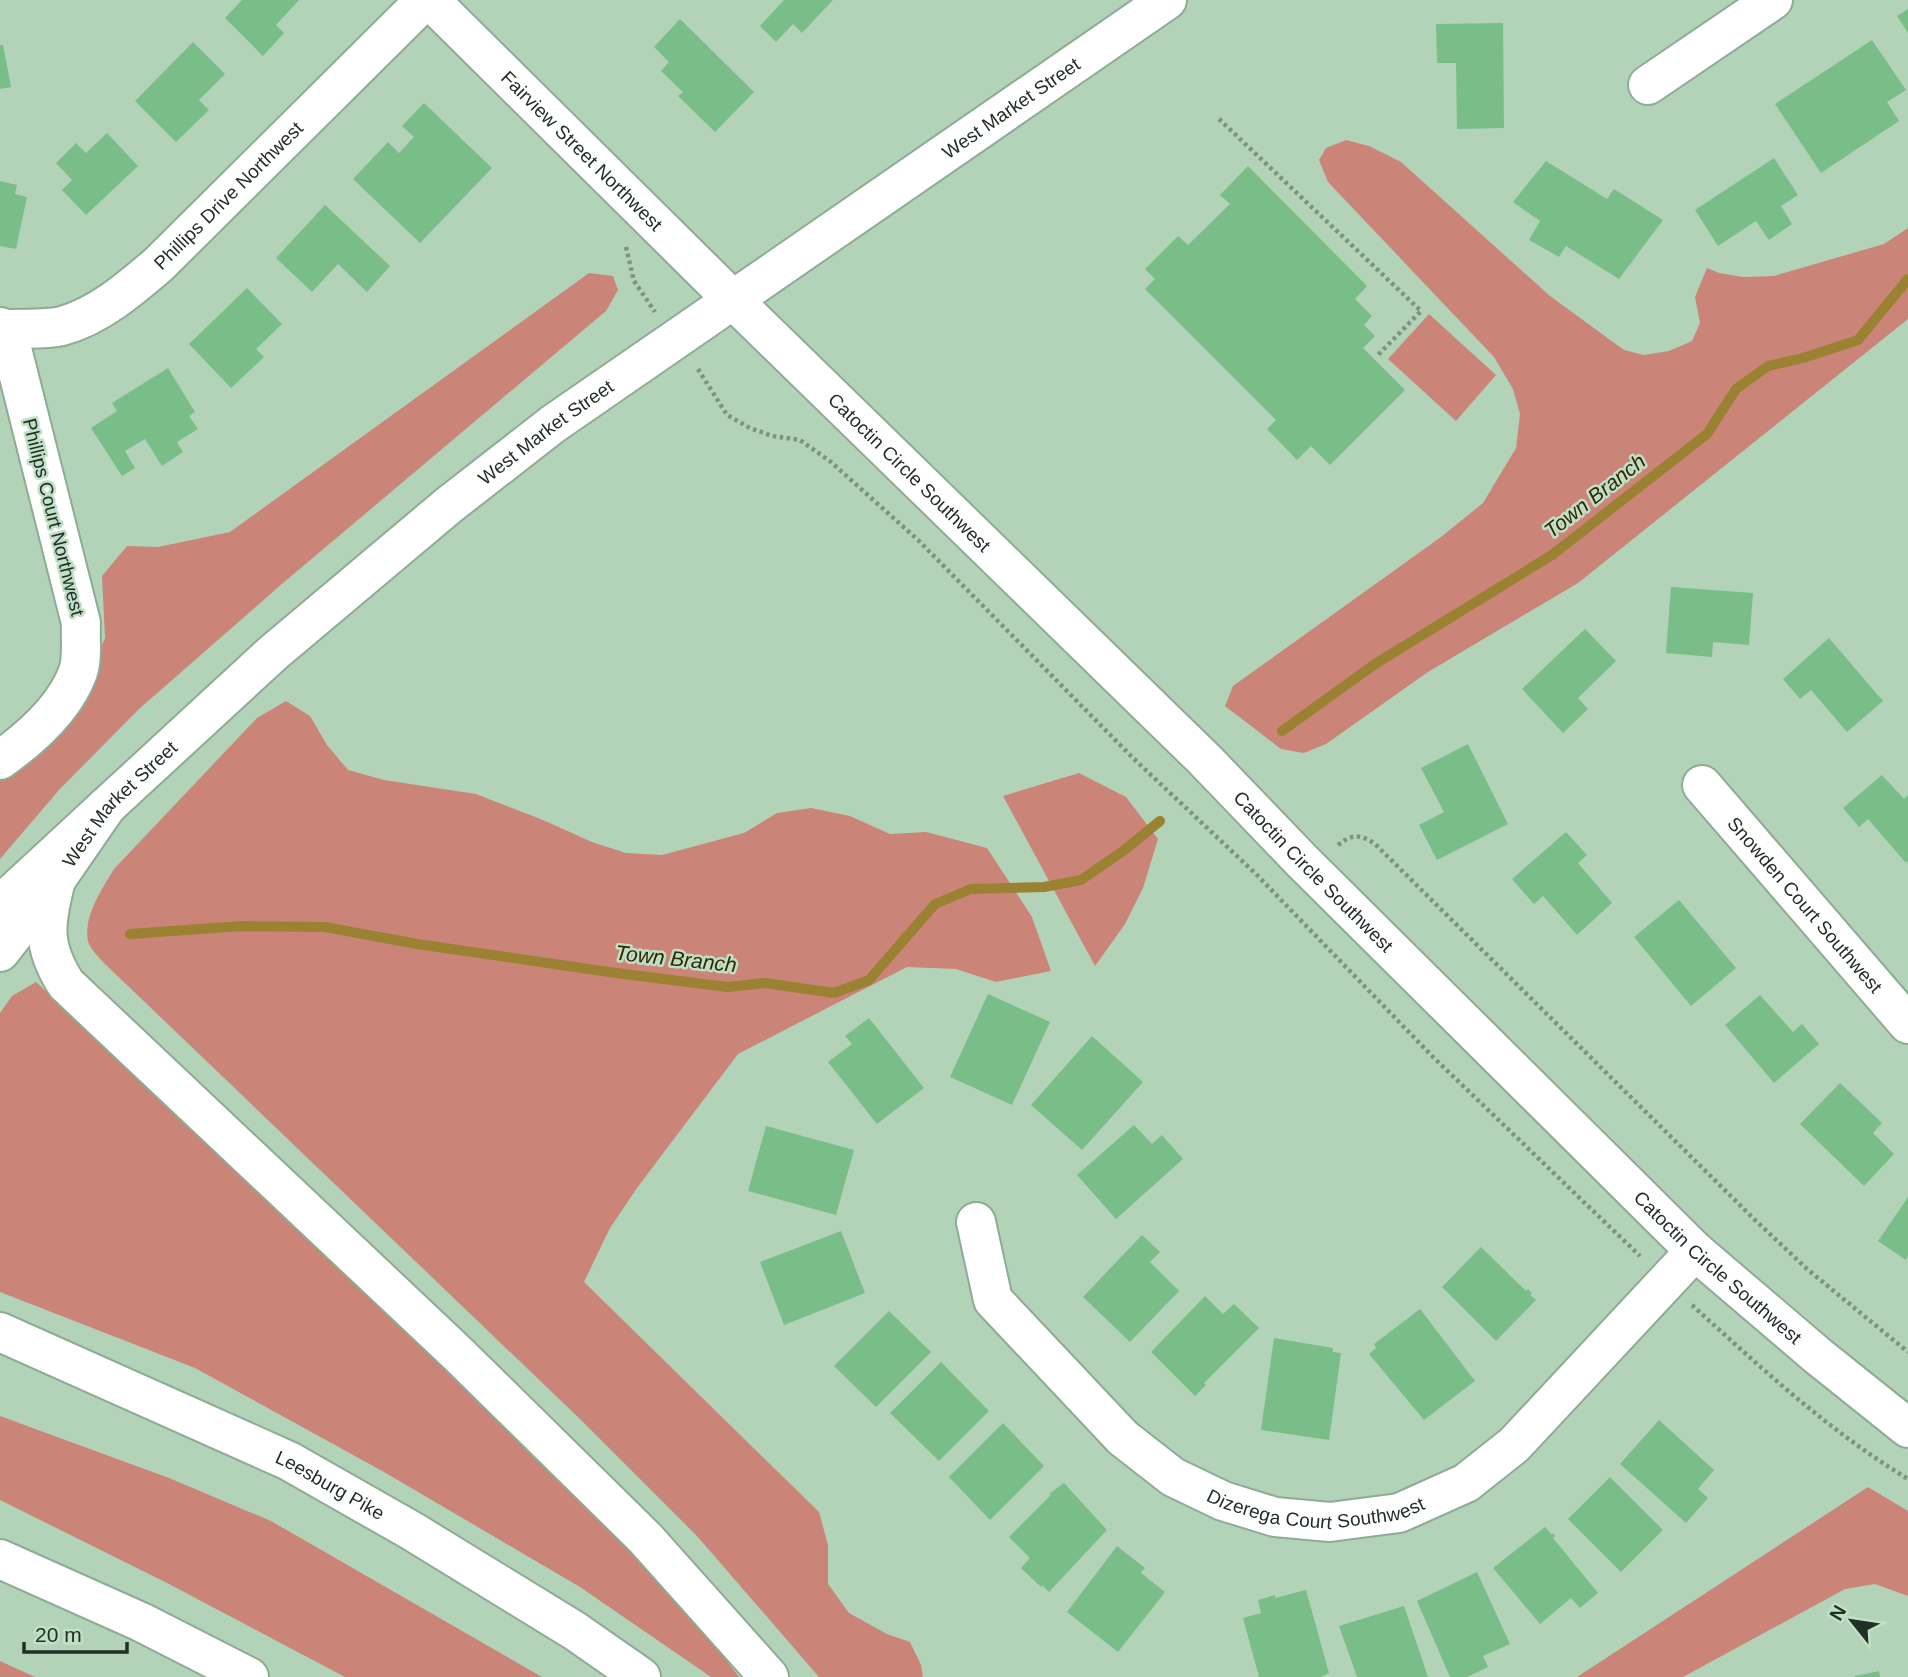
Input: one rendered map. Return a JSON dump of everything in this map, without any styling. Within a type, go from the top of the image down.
[{"type":"main road","name":"Fairview Street Northwest","points":[[428,0],[732,299]]},
{"type":"main road","name":"Phillips Drive Northwest","points":[[4,328],[62,326],[124,295],[159,264],[428,0]]},
{"type":"main road","name":"West Market Street","points":[[0,952],[56,880],[107,806],[273,653],[449,505],[552,424],[1167,0]]},
{"type":"main road","points":[[1648,85],[1773,0]]},
{"type":"main road","name":"Catoctin Circle Southwest","points":[[732,299],[1205,760],[1302,861],[1695,1251],[1818,1356],[1908,1428]]},
{"type":"main road","name":"Phillips Court Northwest","points":[[0,760],[21,745],[59,706],[79,670],[81,623],[4,328]]},
{"type":"main road","name":"Snowden Court Southwest","points":[[1702,785],[1908,1024]]},
{"type":"main road","points":[[0,905],[107,806]]},
{"type":"main road","points":[[56,880],[48,910],[47,934],[52,963],[66,984],[507,1403],[645,1538],[769,1677]]},
{"type":"main road","name":"Dizerega Court Southwest","points":[[976,1222],[993,1300],[1123,1438],[1174,1477],[1223,1501],[1275,1517],[1330,1522],[1399,1513],[1466,1483],[1514,1445],[1695,1251]]},
{"type":"main road","name":"Leesburg Pike","points":[[0,1332],[289,1461],[412,1531],[552,1617],[641,1677]]},
{"type":"main road","points":[[0,1559],[141,1622],[249,1677]]},
{"type":"path","points":[[1219,119],[1421,311],[1378,355]]},
{"type":"path","points":[[625,244],[634,281],[708,382],[727,415],[772,436],[800,440],[831,463],[918,540],[1133,758],[1256,874],[1433,1057],[1666,1281],[1802,1403],[1882,1463],[1908,1479]]},
{"type":"path","points":[[1256,874],[1325,857],[1348,837],[1361,835],[1374,843],[1754,1219],[1807,1269],[1908,1352]]},
{"type":"shaded area","points":[[1346,140],[1369,146],[1401,162],[1550,296],[1624,350],[1644,355],[1669,351],[1692,341],[1700,323],[1695,297],[1707,268],[1743,277],[1774,276],[1884,244],[1908,228],[1908,319],[1578,583],[1428,672],[1326,744],[1304,753],[1281,749],[1225,706],[1233,686],[1441,537],[1483,503],[1516,448],[1520,414],[1513,389],[1494,357],[1328,182],[1319,160],[1326,148]]},
{"type":"shaded area","points":[[589,273],[613,276],[618,290],[606,311],[283,583],[139,709],[59,790],[0,859],[0,780],[23,761],[81,694],[105,638],[102,576],[127,546],[158,547],[230,532]]},
{"type":"shaded area","points":[[1429,314],[1496,375],[1456,421],[1388,359]]},
{"type":"shaded area","points":[[286,701],[310,716],[327,745],[348,770],[384,780],[476,794],[592,842],[626,853],[662,855],[744,833],[777,813],[811,808],[850,816],[890,834],[926,832],[987,848],[1032,917],[1051,971],[996,982],[956,969],[907,967],[738,1054],[637,1188],[610,1228],[584,1282],[819,1512],[828,1545],[828,1584],[849,1613],[887,1634],[910,1642],[921,1665],[923,1677],[819,1677],[697,1536],[580,1419],[104,963],[91,947],[88,941],[88,922],[99,894],[114,869],[257,718]]},
{"type":"shaded area","points":[[1079,773],[1126,797],[1158,839],[1143,888],[1125,924],[1095,966],[1003,796]]},
{"type":"shaded area","points":[[36,982],[546,1465],[690,1612],[739,1677],[711,1677],[580,1587],[384,1472],[195,1368],[0,1292],[0,1013],[12,996]]},
{"type":"shaded area","points":[[0,1416],[169,1478],[271,1521],[542,1677],[345,1677],[169,1584],[0,1500]]},
{"type":"shaded area","points":[[1868,1487],[1908,1511],[1908,1596],[1875,1584],[1845,1589],[1683,1677],[1577,1677]]},
{"type":"shaded area","points":[[0,1661],[35,1677],[0,1677]]},
{"type":"building","points":[[242,0],[299,0],[276,25],[284,33],[263,56],[225,18]]},
{"type":"building","points":[[784,0],[833,0],[802,33],[793,24],[776,42],[760,26]]},
{"type":"building","points":[[1908,9],[1908,33],[1897,16]]},
{"type":"building","points":[[680,19],[754,92],[715,132],[678,96],[683,92],[661,71],[669,62],[654,47]]},
{"type":"building","points":[[1503,23],[1504,128],[1457,129],[1456,63],[1437,63],[1436,24]]},
{"type":"building","points":[[1872,40],[1906,90],[1887,102],[1899,121],[1821,173],[1775,104]]},
{"type":"building","points":[[193,42],[225,74],[199,100],[209,110],[176,142],[135,101]]},
{"type":"building","points":[[0,45],[3,45],[11,87],[0,89]]},
{"type":"building","points":[[424,103],[492,168],[420,243],[353,179],[388,142],[399,153],[414,137],[402,126]]},
{"type":"building","points":[[107,133],[138,166],[86,215],[62,190],[72,180],[56,163],[76,143],[86,153]]},
{"type":"building","points":[[1774,158],[1798,195],[1781,206],[1792,224],[1769,240],[1756,221],[1718,246],[1695,210]]},
{"type":"building","points":[[1546,161],[1607,199],[1614,189],[1663,220],[1619,279],[1566,246],[1559,257],[1529,240],[1540,221],[1513,202]]},
{"type":"building","points":[[1248,166],[1367,286],[1355,299],[1372,316],[1364,325],[1375,336],[1363,348],[1405,390],[1330,465],[1311,446],[1297,460],[1267,429],[1276,420],[1145,289],[1155,279],[1145,269],[1178,236],[1188,245],[1230,204],[1220,195]]},
{"type":"building","points":[[0,181],[17,185],[15,194],[27,197],[16,249],[0,246]]},
{"type":"building","points":[[325,205],[390,266],[367,292],[338,264],[312,292],[276,258]]},
{"type":"building","points":[[247,288],[282,324],[256,349],[264,357],[231,388],[189,344]]},
{"type":"building","points":[[168,368],[195,412],[189,416],[198,429],[177,442],[183,452],[162,466],[145,439],[125,451],[135,468],[122,476],[91,428],[117,411],[112,403]]},
{"type":"building","points":[[1671,587],[1753,593],[1749,645],[1713,642],[1712,657],[1666,653]]},
{"type":"building","points":[[1585,629],[1616,661],[1578,698],[1588,709],[1563,733],[1522,689]]},
{"type":"building","points":[[1829,638],[1883,701],[1847,732],[1811,690],[1800,699],[1783,679]]},
{"type":"building","points":[[1468,744],[1508,824],[1437,860],[1419,825],[1444,812],[1421,768]]},
{"type":"building","points":[[1882,775],[1904,799],[1908,795],[1906,863],[1868,819],[1859,827],[1843,808]]},
{"type":"building","points":[[1566,832],[1587,855],[1578,863],[1612,903],[1577,935],[1543,896],[1534,904],[1512,879]]},
{"type":"building","points":[[1679,900],[1736,968],[1691,1006],[1634,937]]},
{"type":"building","points":[[988,994],[1050,1022],[1012,1105],[950,1077]]},
{"type":"building","points":[[1760,995],[1793,1032],[1802,1024],[1819,1044],[1774,1083],[1725,1025]]},
{"type":"building","points":[[869,1018],[924,1088],[877,1124],[828,1062],[852,1044],[845,1036]]},
{"type":"building","points":[[1092,1036],[1143,1082],[1082,1150],[1031,1105]]},
{"type":"building","points":[[1840,1083],[1882,1123],[1873,1133],[1894,1154],[1864,1186],[1800,1124]]},
{"type":"building","points":[[1134,1125],[1152,1144],[1162,1135],[1183,1159],[1116,1219],[1077,1175]]},
{"type":"building","points":[[766,1126],[854,1150],[836,1215],[748,1191]]},
{"type":"building","points":[[1908,1197],[1908,1256],[1906,1260],[1878,1241]]},
{"type":"building","points":[[841,1231],[865,1293],[784,1325],[760,1262]]},
{"type":"building","points":[[1142,1235],[1160,1252],[1150,1262],[1179,1291],[1130,1342],[1083,1297]]},
{"type":"building","points":[[1481,1247],[1526,1291],[1528,1289],[1536,1300],[1496,1341],[1442,1287]]},
{"type":"building","points":[[1205,1296],[1223,1314],[1234,1304],[1259,1328],[1204,1383],[1206,1385],[1195,1396],[1151,1352]]},
{"type":"building","points":[[1420,1309],[1475,1381],[1424,1420],[1369,1354],[1376,1348],[1374,1344]]},
{"type":"building","points":[[889,1311],[931,1352],[876,1407],[834,1366]]},
{"type":"building","points":[[1274,1338],[1333,1348],[1333,1352],[1341,1353],[1329,1440],[1261,1430]]},
{"type":"building","points":[[941,1362],[989,1411],[939,1461],[890,1413]]},
{"type":"building","points":[[1659,1420],[1714,1470],[1698,1489],[1708,1498],[1686,1523],[1620,1464]]},
{"type":"building","points":[[1003,1423],[1044,1466],[990,1520],[949,1477]]},
{"type":"building","points":[[1610,1477],[1663,1530],[1621,1572],[1568,1519]]},
{"type":"building","points":[[1064,1483],[1107,1530],[1049,1592],[1021,1568],[1030,1558],[1009,1537],[1051,1495],[1049,1494]]},
{"type":"building","points":[[1545,1527],[1552,1535],[1553,1533],[1553,1538],[1598,1593],[1580,1608],[1571,1598],[1540,1624],[1493,1568]]},
{"type":"building","points":[[1117,1546],[1145,1568],[1141,1573],[1165,1592],[1118,1652],[1067,1612]]},
{"type":"building","points":[[1477,1572],[1510,1644],[1483,1656],[1488,1667],[1467,1677],[1450,1677],[1417,1601]]},
{"type":"building","points":[[1306,1590],[1329,1673],[1321,1677],[1259,1677],[1243,1618],[1261,1613],[1258,1600]]},
{"type":"building","points":[[1404,1606],[1428,1677],[1357,1677],[1339,1626]]},
{"type":"building","points":[[1879,1671],[1880,1677],[1855,1677],[1855,1676]]},
{"type":"waterway","name":"Town Branch","points":[[1282,731],[1375,664],[1552,555],[1707,434],[1736,389],[1768,366],[1858,340],[1908,279]]},
{"type":"waterway","name":"Town Branch","points":[[130,934],[242,926],[325,927],[417,944],[616,973],[727,987],[765,983],[834,993],[869,980],[935,904],[971,889],[1044,887],[1081,880],[1160,821]]}]
